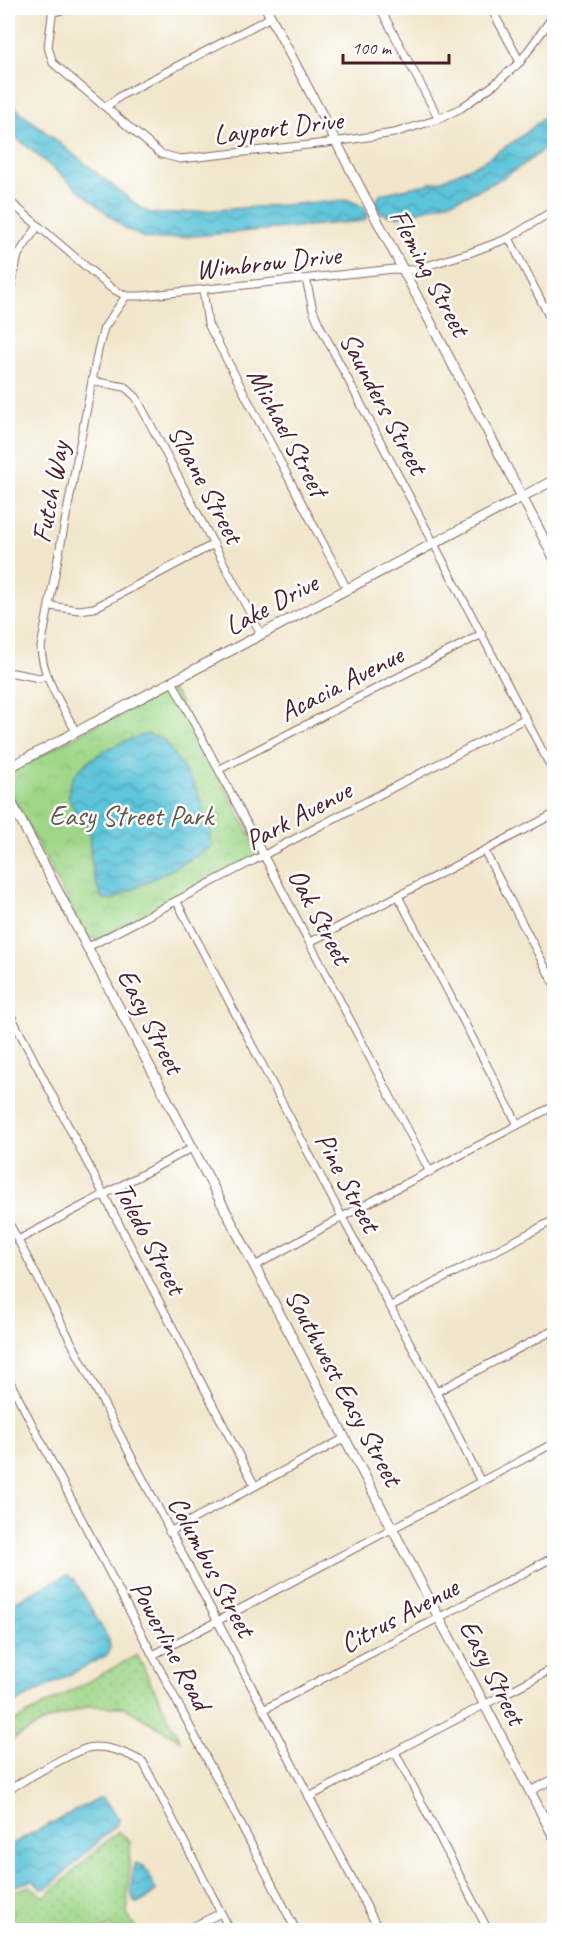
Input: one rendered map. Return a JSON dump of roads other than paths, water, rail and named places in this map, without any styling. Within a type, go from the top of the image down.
[{"type":"street","points":[[53,10],[76,8]]},
{"type":"street","name":"Fleming Street","points":[[266,8],[555,558]]},
{"type":"street","points":[[380,8],[439,119]]},
{"type":"street","points":[[491,8],[520,62]]},
{"type":"street","name":"Layport Drive","points":[[53,10],[48,47],[53,63],[161,154],[180,159],[336,142],[394,133],[439,119],[461,108],[495,84],[520,62],[555,15]]},
{"type":"street","points":[[106,107],[122,95],[271,17]]},
{"type":"street","points":[[8,200],[111,288],[126,296]]},
{"type":"street","name":"Wimbrow Drive","points":[[126,296],[413,270],[508,238],[555,210]]},
{"type":"street","points":[[8,302],[18,255],[38,226]]},
{"type":"street","points":[[508,238],[555,326]]},
{"type":"street","name":"Saunders Street","points":[[306,279],[313,310],[319,324],[555,773]]},
{"type":"street","name":"Michael Street","points":[[203,290],[208,324],[347,589]]},
{"type":"street","name":"Futch Way","points":[[76,732],[47,675],[41,647],[104,328],[126,296]]},
{"type":"street","name":"Sloane Street","points":[[92,381],[124,387],[136,397],[261,634]]},
{"type":"street","name":"Lake Drive","points":[[8,768],[555,480]]},
{"type":"street","points":[[50,606],[79,610],[94,608],[214,544]]},
{"type":"street","name":"Acacia Avenue","points":[[220,769],[482,634]]},
{"type":"street","points":[[8,672],[40,678],[47,675]]},
{"type":"street","name":"Oak Street","points":[[172,681],[430,1172]]},
{"type":"street","name":"Park Avenue","points":[[88,947],[526,718]]},
{"type":"street","name":"Easy Street","points":[[8,796],[255,1266]]},
{"type":"street","points":[[310,942],[555,814]]},
{"type":"street","points":[[485,852],[555,984]]},
{"type":"street","points":[[398,896],[518,1125]]},
{"type":"street","name":"Pine Street","points":[[177,902],[391,1306],[481,1482]]},
{"type":"street","name":"Toledo Street","points":[[8,1010],[255,1486]]},
{"type":"street","points":[[255,1266],[342,1217],[555,1106]]},
{"type":"street","points":[[18,1240],[192,1148]]},
{"type":"street","points":[[391,1306],[555,1220]]},
{"type":"street","name":"Columbus Street","points":[[8,1221],[379,1930]]},
{"type":"street","name":"Southwest Easy Street","points":[[255,1266],[393,1528]]},
{"type":"street","points":[[436,1392],[555,1330]]},
{"type":"street","name":"Powerline Road","points":[[8,1378],[296,1930]]},
{"type":"street","points":[[169,1532],[345,1438]]},
{"type":"street","points":[[153,1655],[555,1443]]},
{"type":"street","name":"Easy Street","points":[[393,1528],[555,1837]]},
{"type":"street","name":"Citrus Avenue","points":[[263,1710],[555,1557]]},
{"type":"street","points":[[309,1797],[555,1668]]},
{"type":"street","points":[[8,1790],[93,1746],[121,1751],[143,1762],[230,1930]]},
{"type":"street","points":[[395,1752],[489,1930]]},
{"type":"street","points":[[530,1791],[555,1779]]},
{"type":"street","points":[[186,1930],[220,1913]]},
{"type":"water","points":[[8,102],[142,209],[151,213],[349,200],[364,207],[368,216],[363,221],[160,239],[144,238],[125,228],[8,131]]},
{"type":"water","points":[[554,108],[554,141],[508,174],[474,192],[438,206],[398,216],[389,216],[379,211],[375,202],[381,194],[440,181],[484,161],[525,134]]},
{"type":"water","points":[[148,734],[164,740],[195,786],[210,829],[211,847],[112,900],[102,898],[92,863],[90,828],[72,806],[69,797],[70,785],[85,764],[97,755]]},
{"type":"water","points":[[67,1575],[74,1579],[109,1640],[110,1648],[107,1655],[8,1707],[8,1605]]},
{"type":"water","points":[[99,1798],[103,1799],[119,1819],[118,1823],[48,1888],[41,1889],[30,1881],[8,1888],[8,1846]]},
{"type":"water","points":[[136,1863],[144,1866],[156,1890],[147,1899],[135,1903],[131,1883]]},
{"type":"park label","name":"Easy Street Park","points":[[131,815]]}]
